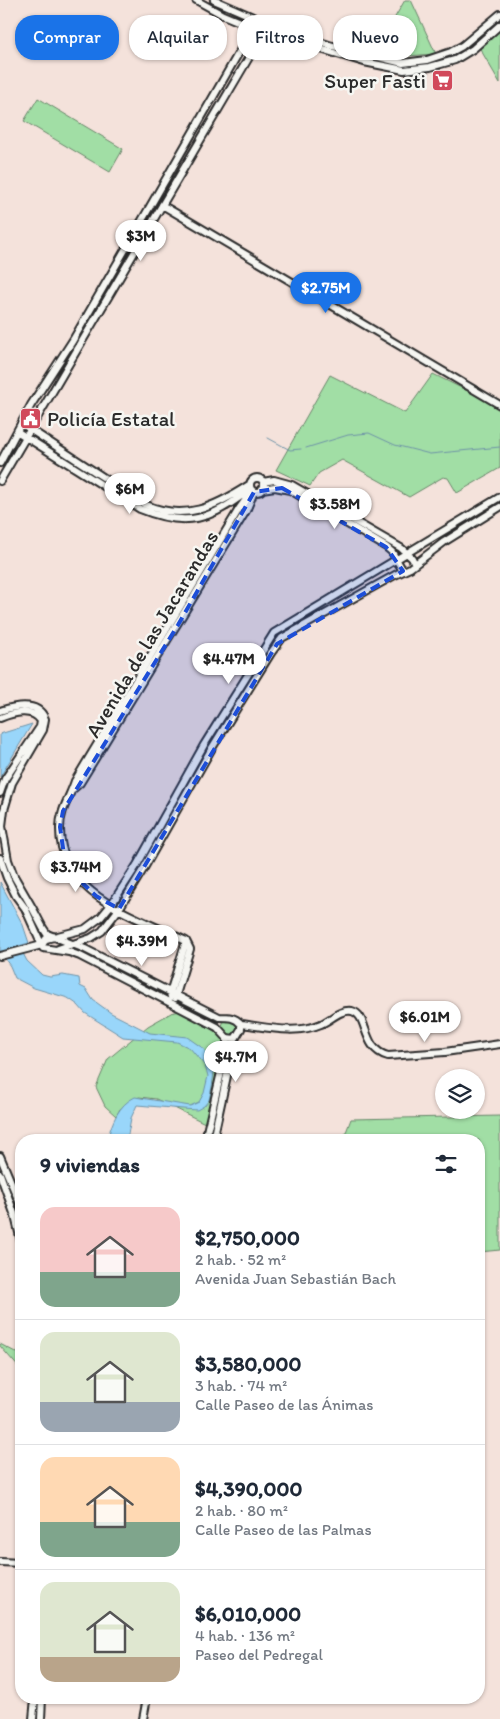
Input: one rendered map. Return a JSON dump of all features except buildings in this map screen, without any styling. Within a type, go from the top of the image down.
[{"type":"street","points":[[196,0],[237,20]]},
{"type":"street","points":[[214,0],[246,15]]},
{"type":"street","points":[[323,47],[403,63],[427,60],[462,46],[500,14]]},
{"type":"street","points":[[323,48],[393,69],[404,70],[430,67],[455,60],[465,54],[500,25]]},
{"type":"street","points":[[0,463],[31,405],[66,350],[170,174],[237,56]]},
{"type":"street","points":[[0,481],[247,60]]},
{"type":"street","points":[[162,205],[500,405]]},
{"type":"street","points":[[66,350],[74,355]]},
{"type":"street","points":[[22,425],[144,504],[154,508],[168,511],[189,511],[208,508],[252,489],[259,492],[263,485],[274,480],[292,485],[366,527],[408,553],[415,564]]},
{"type":"street","points":[[18,432],[140,509],[167,518],[196,519],[211,515],[228,507],[252,489]]},
{"type":"street","points":[[252,489],[251,481],[255,478],[260,478],[263,485]]},
{"type":"street","points":[[263,485],[290,490],[386,547],[392,552],[403,571]]},
{"type":"street","name":"Avenida de las Jacarandas","points":[[173,994],[190,949],[186,941],[111,905],[85,887],[69,867],[64,855],[60,827],[62,810],[75,781],[252,489]]},
{"type":"street","name":"Avenida de las Jacarandas","points":[[73,789],[80,784],[246,511],[252,489]]},
{"type":"street","points":[[0,956],[42,945],[46,939],[55,936],[85,929],[101,917],[137,865],[204,745],[274,633],[500,497]]},
{"type":"street","points":[[228,507],[233,507],[235,515]]},
{"type":"street","points":[[0,858],[7,878],[16,896],[25,908],[44,948],[51,950],[74,945],[102,931],[144,868],[212,748],[277,644],[287,634],[415,564],[470,525],[500,507]]},
{"type":"street","points":[[0,711],[10,708],[30,707],[39,710],[45,719],[44,730],[12,783],[4,810],[2,826],[8,860],[14,876],[44,931],[85,949],[219,1017],[233,1018],[241,1024],[298,1030],[322,1024],[347,1011],[360,1016],[374,1049],[388,1056],[445,1052],[500,1044]]},
{"type":"street","points":[[0,718],[29,712],[37,716],[41,721],[40,727],[6,779],[0,793]]},
{"type":"street","points":[[58,949],[80,956],[217,1027],[227,1038],[235,1039]]},
{"type":"street","points":[[172,1005],[173,994]]},
{"type":"street","points":[[214,1134],[235,1039],[241,1024]]},
{"type":"street","points":[[206,1134],[227,1047],[227,1038]]},
{"type":"street","points":[[0,1156],[15,1192]]},
{"type":"street","points":[[0,1174],[15,1216]]},
{"type":"street","points":[[0,1562],[15,1563]]},
{"type":"street","points":[[33,1719],[34,1704]]},
{"type":"street","points":[[41,1719],[42,1704]]},
{"type":"street","points":[[144,1704],[144,1709]]},
{"type":"street","points":[[143,1719],[145,1704]]},
{"type":"highlighted area","points":[[282,488],[386,547],[403,571],[277,644],[119,909],[96,896],[77,878],[64,855],[60,827],[63,811],[178,625],[254,492]]},
{"type":"green space","points":[[405,0],[411,0],[436,54],[417,55],[417,15],[396,15]]},
{"type":"green space","points":[[500,28],[500,83],[479,47]]},
{"type":"green space","points":[[38,98],[123,149],[110,172],[24,121]]},
{"type":"green space","points":[[433,374],[500,407],[500,468],[457,493],[448,478],[443,477],[409,497],[342,460],[319,473],[310,486],[276,470],[330,375],[405,413]]},
{"type":"green space","points":[[180,1011],[200,1021],[225,1039],[207,1124],[156,1099],[139,1097],[120,1109],[116,1116],[105,1106],[96,1087],[108,1059],[148,1026],[171,1013]]},
{"type":"green space","points":[[224,1020],[233,1021],[237,1025],[236,1033],[233,1035],[228,1034],[221,1029]]},
{"type":"green space","points":[[485,1116],[500,1116],[500,1250],[485,1251],[485,1134],[345,1134],[351,1119],[435,1117],[435,1119],[485,1119]]},
{"type":"green space","points":[[0,1344],[15,1352],[15,1363]]},
{"type":"water","points":[[32,724],[0,777],[0,734]]},
{"type":"water","points":[[0,882],[23,925],[29,943],[19,946],[27,961],[42,975],[50,977],[63,975],[79,978],[80,986],[86,989],[93,1000],[111,1013],[150,1033],[187,1037],[204,1049],[214,1072],[209,1100],[197,1110],[137,1105],[131,1118],[128,1134],[109,1134],[120,1110],[129,1100],[135,1097],[190,1106],[199,1102],[204,1093],[208,1076],[205,1066],[190,1048],[177,1042],[123,1037],[85,1013],[68,998],[34,988],[15,978],[10,966],[0,952]]},
{"type":"waterway","points":[[306,448],[348,435],[369,433],[395,445],[430,454],[500,447]]},
{"type":"waterway","points":[[268,438],[290,450],[301,449]]},
{"type":"place","name":"Super Fasti","points":[[442,81]]},
{"type":"place","name":"Policía Estatal","points":[[31,419]]}]
